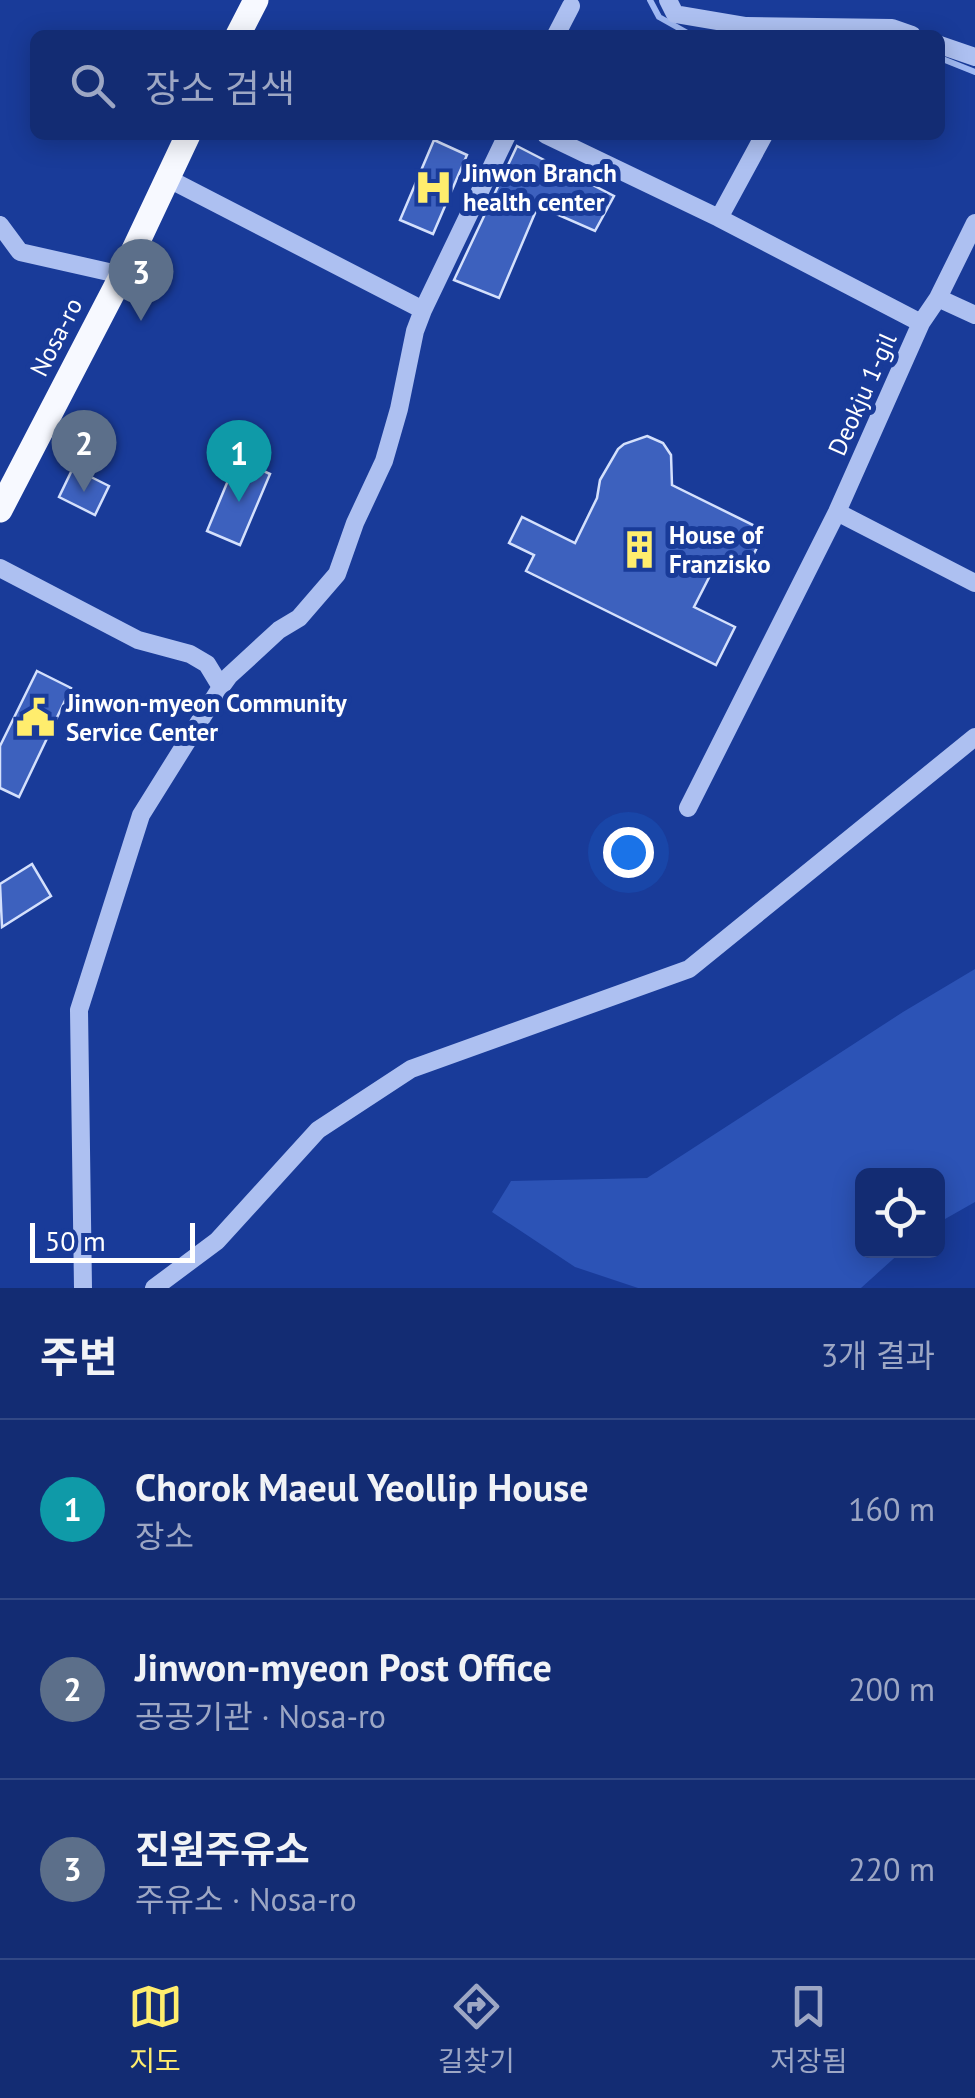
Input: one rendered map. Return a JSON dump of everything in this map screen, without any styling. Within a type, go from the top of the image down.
[{"type":"main road","points":[[241,30],[256,0]]},
{"type":"main road","name":"Nosa-ro","points":[[0,510],[122,275],[186,140]]},
{"type":"street","points":[[668,0],[675,14],[746,26],[805,30]]},
{"type":"street","points":[[559,30],[571,6]]},
{"type":"street","points":[[844,30],[898,30]]},
{"type":"street","points":[[945,47],[975,57]]},
{"type":"street","points":[[84,1288],[79,1010],[141,815],[228,676],[279,630],[299,618],[337,574],[384,461],[415,331],[506,140]]},
{"type":"street","name":"Deokju 1-gil","points":[[556,140],[719,218],[921,323],[837,512],[688,808]]},
{"type":"street","points":[[719,218],[761,140]]},
{"type":"street","points":[[167,178],[424,310]]},
{"type":"street","points":[[921,323],[938,298],[975,223]]},
{"type":"street","points":[[0,225],[20,252],[122,275]]},
{"type":"street","points":[[938,298],[975,316]]},
{"type":"street","points":[[837,512],[975,583]]},
{"type":"street","points":[[0,568],[138,640],[190,654],[207,664],[221,687]]},
{"type":"street","points":[[154,1288],[217,1241],[318,1130],[411,1069],[689,969],[975,737]]},
{"type":"shaded area","points":[[975,969],[975,1202],[945,1219],[945,1168],[855,1168],[855,1258],[894,1258],[861,1288],[638,1288],[575,1267],[492,1212],[511,1181],[647,1178]]},
{"type":"building","name":"Jinwon Branch health center","points":[[434,140],[467,155],[433,234],[400,220]]},
{"type":"building","points":[[517,146],[614,196],[595,231],[538,206],[499,298],[454,280]]},
{"type":"building","name":"House of Franzisko","points":[[647,436],[663,443],[671,455],[672,485],[765,531],[744,574],[718,560],[694,607],[735,627],[716,665],[526,571],[534,555],[509,543],[522,517],[575,543],[597,498],[600,480],[618,449]]},
{"type":"building","points":[[237,459],[270,474],[240,545],[207,531]]},
{"type":"building","points":[[73,468],[109,486],[95,515],[59,497]]},
{"type":"building","name":"Jinwon-myeon Community Service Center","points":[[37,671],[71,688],[19,797],[0,788],[0,746]]},
{"type":"building","points":[[32,864],[51,896],[2,927],[0,884]]},
{"type":"waterway","points":[[650,0],[659,17],[682,30]]},
{"type":"waterway","points":[[945,60],[975,72]]},
{"type":"place","name":"Jinwon Branch health center","points":[[433,187]]},
{"type":"place","name":"진원주유소","points":[[141,321]]},
{"type":"place","name":"Jinwon-myeon Post Office","points":[[84,492]]},
{"type":"place","name":"Chorok Maeul Yeollip House","points":[[239,502]]},
{"type":"place","name":"House of Franzisko","points":[[639,549]]},
{"type":"place","name":"Jinwon-myeon Community Service Center","points":[[36,717]]}]
